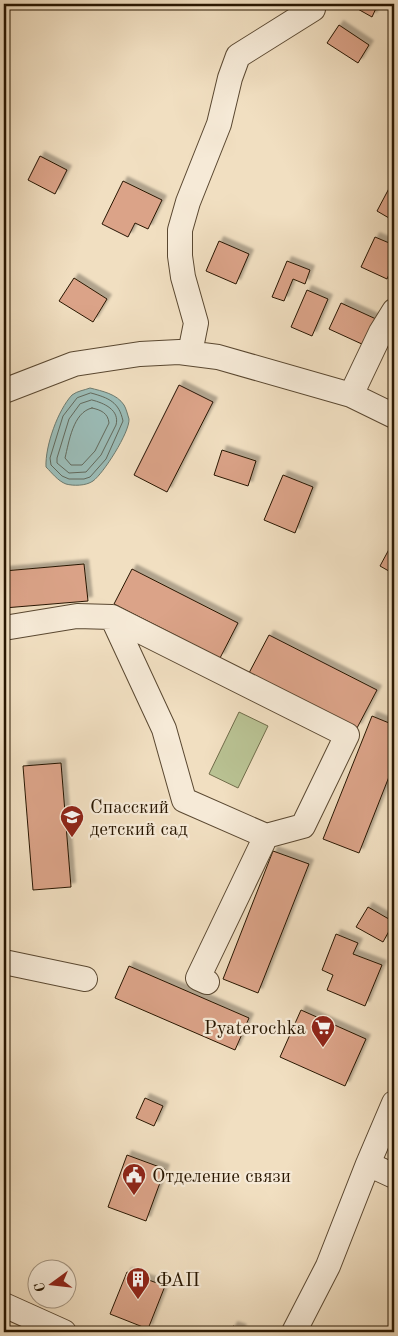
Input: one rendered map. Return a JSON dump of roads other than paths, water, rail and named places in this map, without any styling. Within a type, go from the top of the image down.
[{"type":"street","points":[[190,353],[196,324],[183,277],[180,256],[180,230],[188,202],[219,124],[230,78],[238,56],[313,9]]},
{"type":"street","points":[[351,395],[381,332],[394,311]]},
{"type":"street","points":[[4,391],[74,364],[140,354],[179,352],[218,357],[351,395],[394,416]]},
{"type":"street","points":[[4,628],[77,616],[112,618],[346,736],[303,826],[266,836],[184,800],[164,730],[112,618]]},
{"type":"street","points":[[207,982],[198,978],[266,836]]},
{"type":"street","points":[[4,962],[85,978]]},
{"type":"street","points":[[294,1332],[328,1266],[394,1103]]},
{"type":"street","points":[[368,1164],[394,1176]]},
{"type":"street","points":[[4,1304],[64,1332]]},
{"type":"water","points":[[90,388],[109,394],[121,401],[125,406],[129,419],[128,425],[115,452],[93,481],[83,485],[66,484],[46,467],[50,439],[57,419],[72,395]]},
{"type":"place","name":"Спасский детский сад","points":[[72,838]]},
{"type":"place","name":"Pyaterochka","points":[[323,1048]]},
{"type":"place","name":"Отделение связи","points":[[134,1196]]},
{"type":"place","name":"ФАП","points":[[138,1300]]}]
